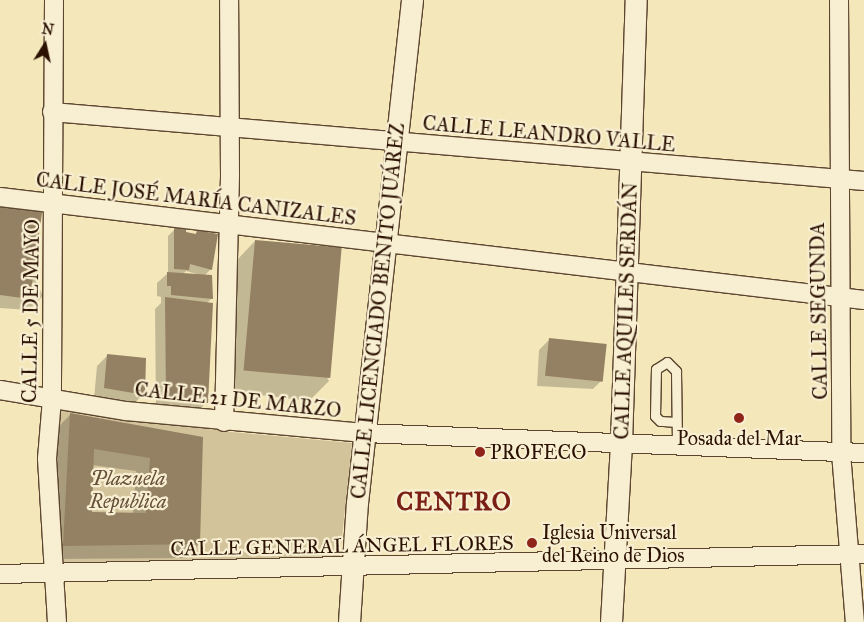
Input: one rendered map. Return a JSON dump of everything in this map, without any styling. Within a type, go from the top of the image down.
[{"type":"street","name":"CALLE 5 DE MAYO","points":[[54,0],[52,399],[47,459],[56,622]]},
{"type":"street","points":[[224,422],[229,224],[229,0]]},
{"type":"street","name":"CALLE LICENCIADO BENITO JUÁREZ","points":[[349,622],[364,434],[412,0]]},
{"type":"street","name":"CALLE AQUILES SERDÁN","points":[[611,622],[621,443],[636,0]]},
{"type":"street","name":"CALLE SEGUNDA","points":[[839,0],[841,453],[857,555],[855,622]]},
{"type":"street","name":"CALLE LEANDRO VALLE","points":[[52,112],[230,129],[864,181]]},
{"type":"street","name":"CALLE JOSÉ MARÍA CANIZALES","points":[[0,197],[864,300]]},
{"type":"street","name":"CALLE 21 DE MARZO","points":[[0,390],[52,399],[224,422],[364,434],[677,445],[864,454]]},
{"type":"street","name":"CALLE GENERAL ÁNGEL FLORES","points":[[0,574],[352,568],[857,555]]},
{"type":"lane","points":[[676,422],[660,421],[655,416],[656,369],[667,362],[676,370],[677,445]]},
{"type":"green space","name":"Plazuela Republica","points":[[58,409],[231,432],[352,443],[340,556],[56,564]]},
{"type":"building","points":[[0,203],[43,209],[30,299],[0,295]]},
{"type":"building","points":[[174,228],[186,228],[186,232],[196,234],[197,230],[218,234],[212,270],[190,264],[189,270],[174,269]]},
{"type":"building","points":[[255,240],[342,248],[330,378],[244,371]]},
{"type":"building","points":[[167,272],[212,275],[213,299],[171,295],[171,286],[167,286]]},
{"type":"building","points":[[165,297],[213,303],[208,403],[166,397]]},
{"type":"building","points":[[549,338],[607,344],[603,382],[545,376]]},
{"type":"building","points":[[107,354],[146,358],[145,395],[104,388]]},
{"type":"building","points":[[70,413],[203,437],[200,544],[63,546]],"holes":[[[94,449],[150,458],[146,513],[92,512]]]},
{"type":"place","name":"Posada del Mar","points":[[739,418]]},
{"type":"place","name":"PROFECO","points":[[480,452]]},
{"type":"place","name":"Iglesia Universal del Reino de Dios","points":[[532,543]]},
{"type":"district","name":"CENTRO","points":[[454,502]]}]
